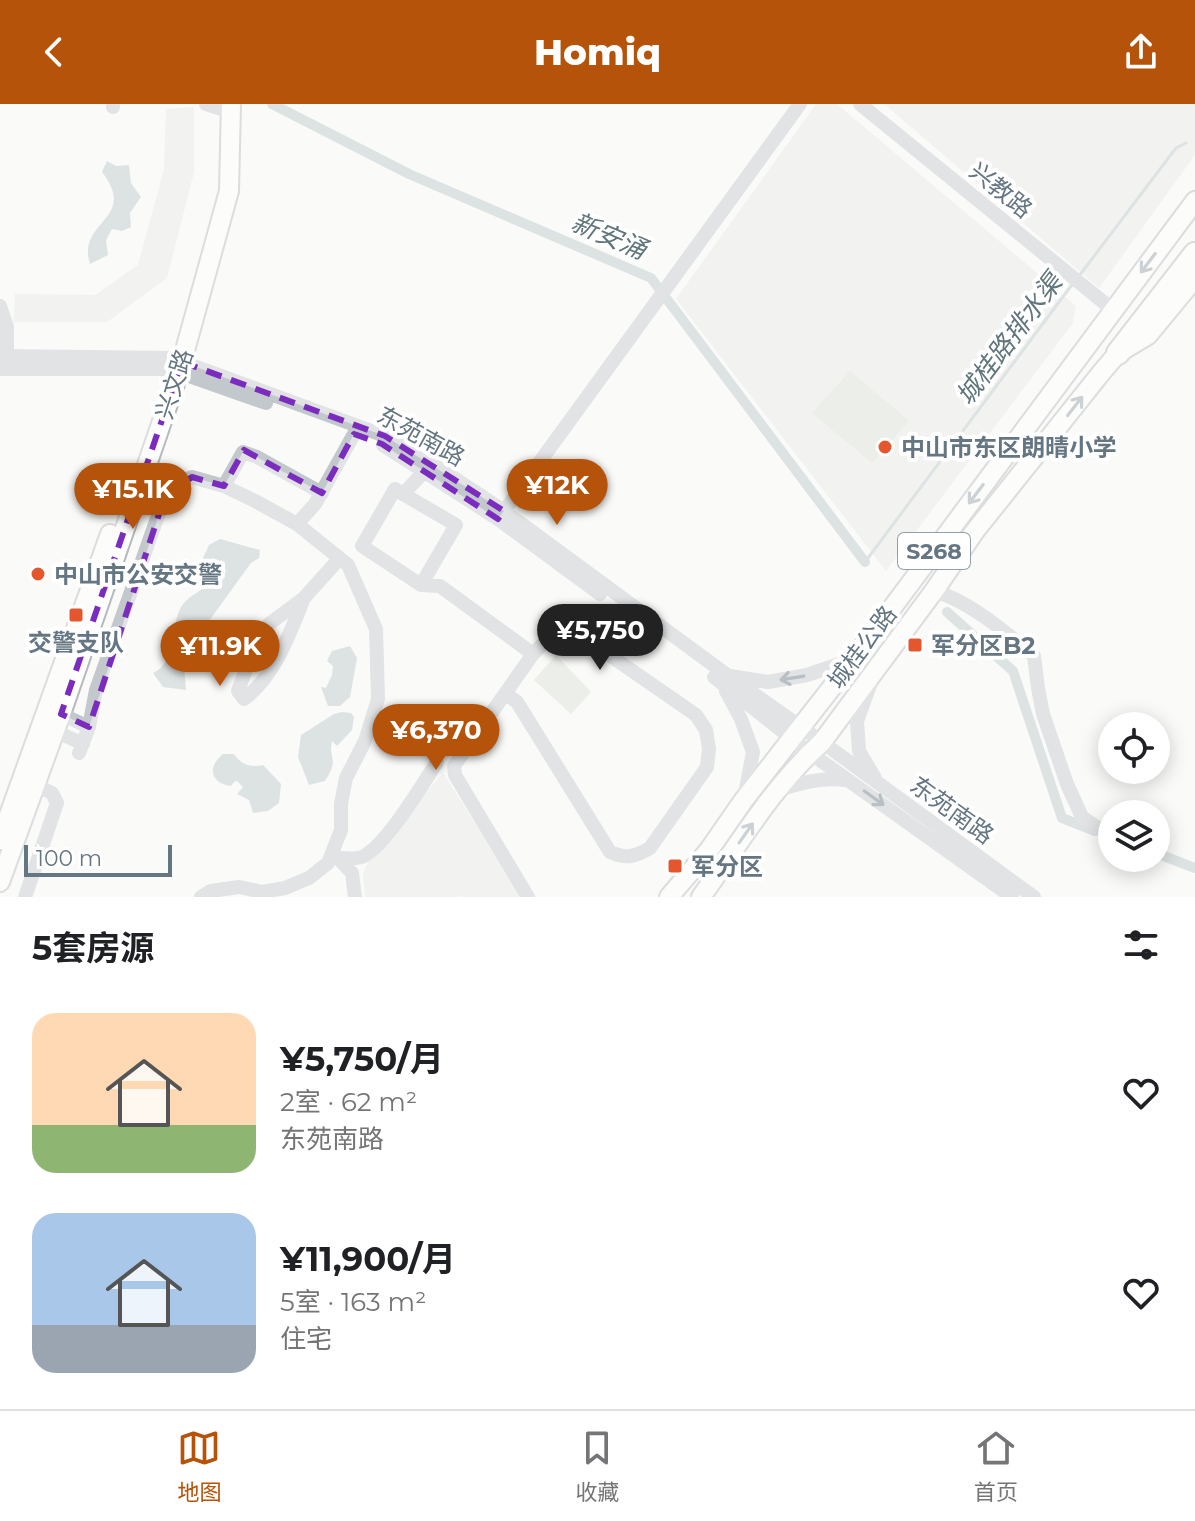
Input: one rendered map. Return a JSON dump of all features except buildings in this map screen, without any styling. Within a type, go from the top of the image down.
[{"type":"highway","name":"S268","points":[[1118,353],[1195,254]]},
{"type":"main road","name":"兴文路","points":[[0,882],[58,722],[175,365],[219,185],[223,105]]},
{"type":"main road","name":"城桂公路","points":[[669,897],[709,850],[743,801],[854,659],[1195,201]]},
{"type":"main road","name":"城桂公路","points":[[701,897],[776,791],[816,748],[875,671],[975,531],[1118,353],[1148,335],[1195,278]]},
{"type":"main road","name":"兴文路","points":[[0,840],[175,365]]},
{"type":"street","points":[[501,515],[800,104]]},
{"type":"street","name":"兴教路","points":[[860,104],[1113,310]]},
{"type":"street","points":[[0,306],[7,327],[2,361]]},
{"type":"street","name":"东苑南路","points":[[2,361],[175,365],[385,436],[418,454],[501,515],[797,733],[850,781],[1012,897]]},
{"type":"street","name":"东苑南路","points":[[175,365],[382,444],[424,472],[501,515]]},
{"type":"street","points":[[297,524],[322,493],[354,434]]},
{"type":"street","points":[[224,486],[243,452],[322,493]]},
{"type":"street","points":[[403,494],[424,472]]},
{"type":"street","points":[[58,722],[81,748],[89,727],[96,690],[165,496],[175,483],[192,477],[224,486],[297,524],[348,565],[376,629],[378,699],[365,741],[346,778],[336,855],[309,878],[285,888],[262,892],[239,887],[211,891],[201,897]]},
{"type":"street","points":[[421,585],[456,525],[395,489],[362,546],[421,585],[440,586],[533,654]]},
{"type":"street","points":[[304,598],[274,663],[258,689],[244,699],[238,691],[251,656],[269,624],[304,598],[339,559]]},
{"type":"street","points":[[934,591],[949,596],[1006,633],[1034,656],[1043,714],[1067,784],[1082,817],[1098,828]]},
{"type":"street","points":[[506,694],[517,702],[610,852],[621,857],[639,854],[650,848],[707,767],[709,749],[706,730],[696,715],[579,634],[564,630],[551,636],[533,654],[454,766],[455,775],[528,897]]},
{"type":"street","points":[[743,801],[753,752],[724,679],[768,682],[807,675],[854,659]]},
{"type":"street","points":[[875,671],[857,721],[859,751],[879,785]]},
{"type":"street","points":[[58,722],[89,727]]},
{"type":"street","name":"东苑南路","points":[[816,748],[879,785],[1034,897]]},
{"type":"street","points":[[336,855],[361,858],[377,846],[437,762]]},
{"type":"street","points":[[776,791],[808,781],[831,778],[850,781]]},
{"type":"street","points":[[25,897],[57,803],[52,793],[35,785]]},
{"type":"street","points":[[336,855],[352,873],[355,897]]},
{"type":"highlighted area","points":[[182,362],[385,436],[504,511],[498,519],[382,444],[354,434],[322,493],[244,450],[224,486],[192,477],[165,496],[89,727],[61,714]]},
{"type":"shaded area","name":"中山市东区朗晴小学","points":[[816,104],[837,104],[1076,306],[1073,323],[886,571],[676,299]]},
{"type":"shaded area","points":[[884,104],[1195,104],[1195,155],[1099,288]]},
{"type":"shaded area","points":[[194,107],[194,172],[167,278],[107,322],[14,322],[15,294],[95,295],[138,265],[164,169],[166,109]]},
{"type":"shaded area","points":[[107,161],[116,166],[129,165],[131,183],[141,197],[130,213],[131,227],[122,231],[112,229],[106,240],[108,255],[90,264],[88,249],[91,238],[111,211],[114,200],[112,188],[102,172]]},
{"type":"shaded area","points":[[850,371],[909,421],[872,463],[812,413]]},
{"type":"shaded area","points":[[220,539],[260,550],[259,558],[251,563],[206,625],[184,666],[186,690],[163,687],[153,673],[167,660],[183,604],[218,579],[214,570],[207,568],[203,558],[209,545]]},
{"type":"shaded area","points":[[350,646],[357,658],[350,697],[340,706],[328,706],[321,687],[326,688],[332,675],[333,666],[327,661],[332,651]]},
{"type":"shaded area","points":[[556,655],[591,692],[571,714],[534,680]]},
{"type":"shaded area","points":[[342,712],[351,713],[354,717],[352,730],[337,746],[332,741],[333,763],[325,781],[309,785],[298,757],[301,735]]},
{"type":"shaded area","points":[[223,754],[234,754],[247,765],[263,765],[281,784],[279,803],[268,811],[253,813],[249,800],[237,794],[243,787],[237,781],[231,786],[215,778],[213,769]]},
{"type":"shaded area","points":[[443,773],[523,897],[365,897],[363,873],[373,852]]},
{"type":"waterway","name":"新安涌","points":[[272,104],[409,174],[651,278],[865,562]]},
{"type":"waterway","name":"城桂路排水渠","points":[[1079,276],[1176,148],[1186,143]]},
{"type":"waterway","name":"城桂路排水渠","points":[[865,562],[1074,282]]},
{"type":"waterway","points":[[947,612],[1013,671],[1062,818],[1095,831]]},
{"type":"waterway","points":[[1170,858],[1195,868]]},
{"type":"place","name":"中山市东区朗晴小学","points":[[885,447]]},
{"type":"place","name":"中山市公安交警","points":[[38,574]]},
{"type":"place","name":"交警支队","points":[[76,615]]},
{"type":"place","name":"军分区B2","points":[[915,645]]},
{"type":"place","name":"军分区","points":[[675,866]]}]
